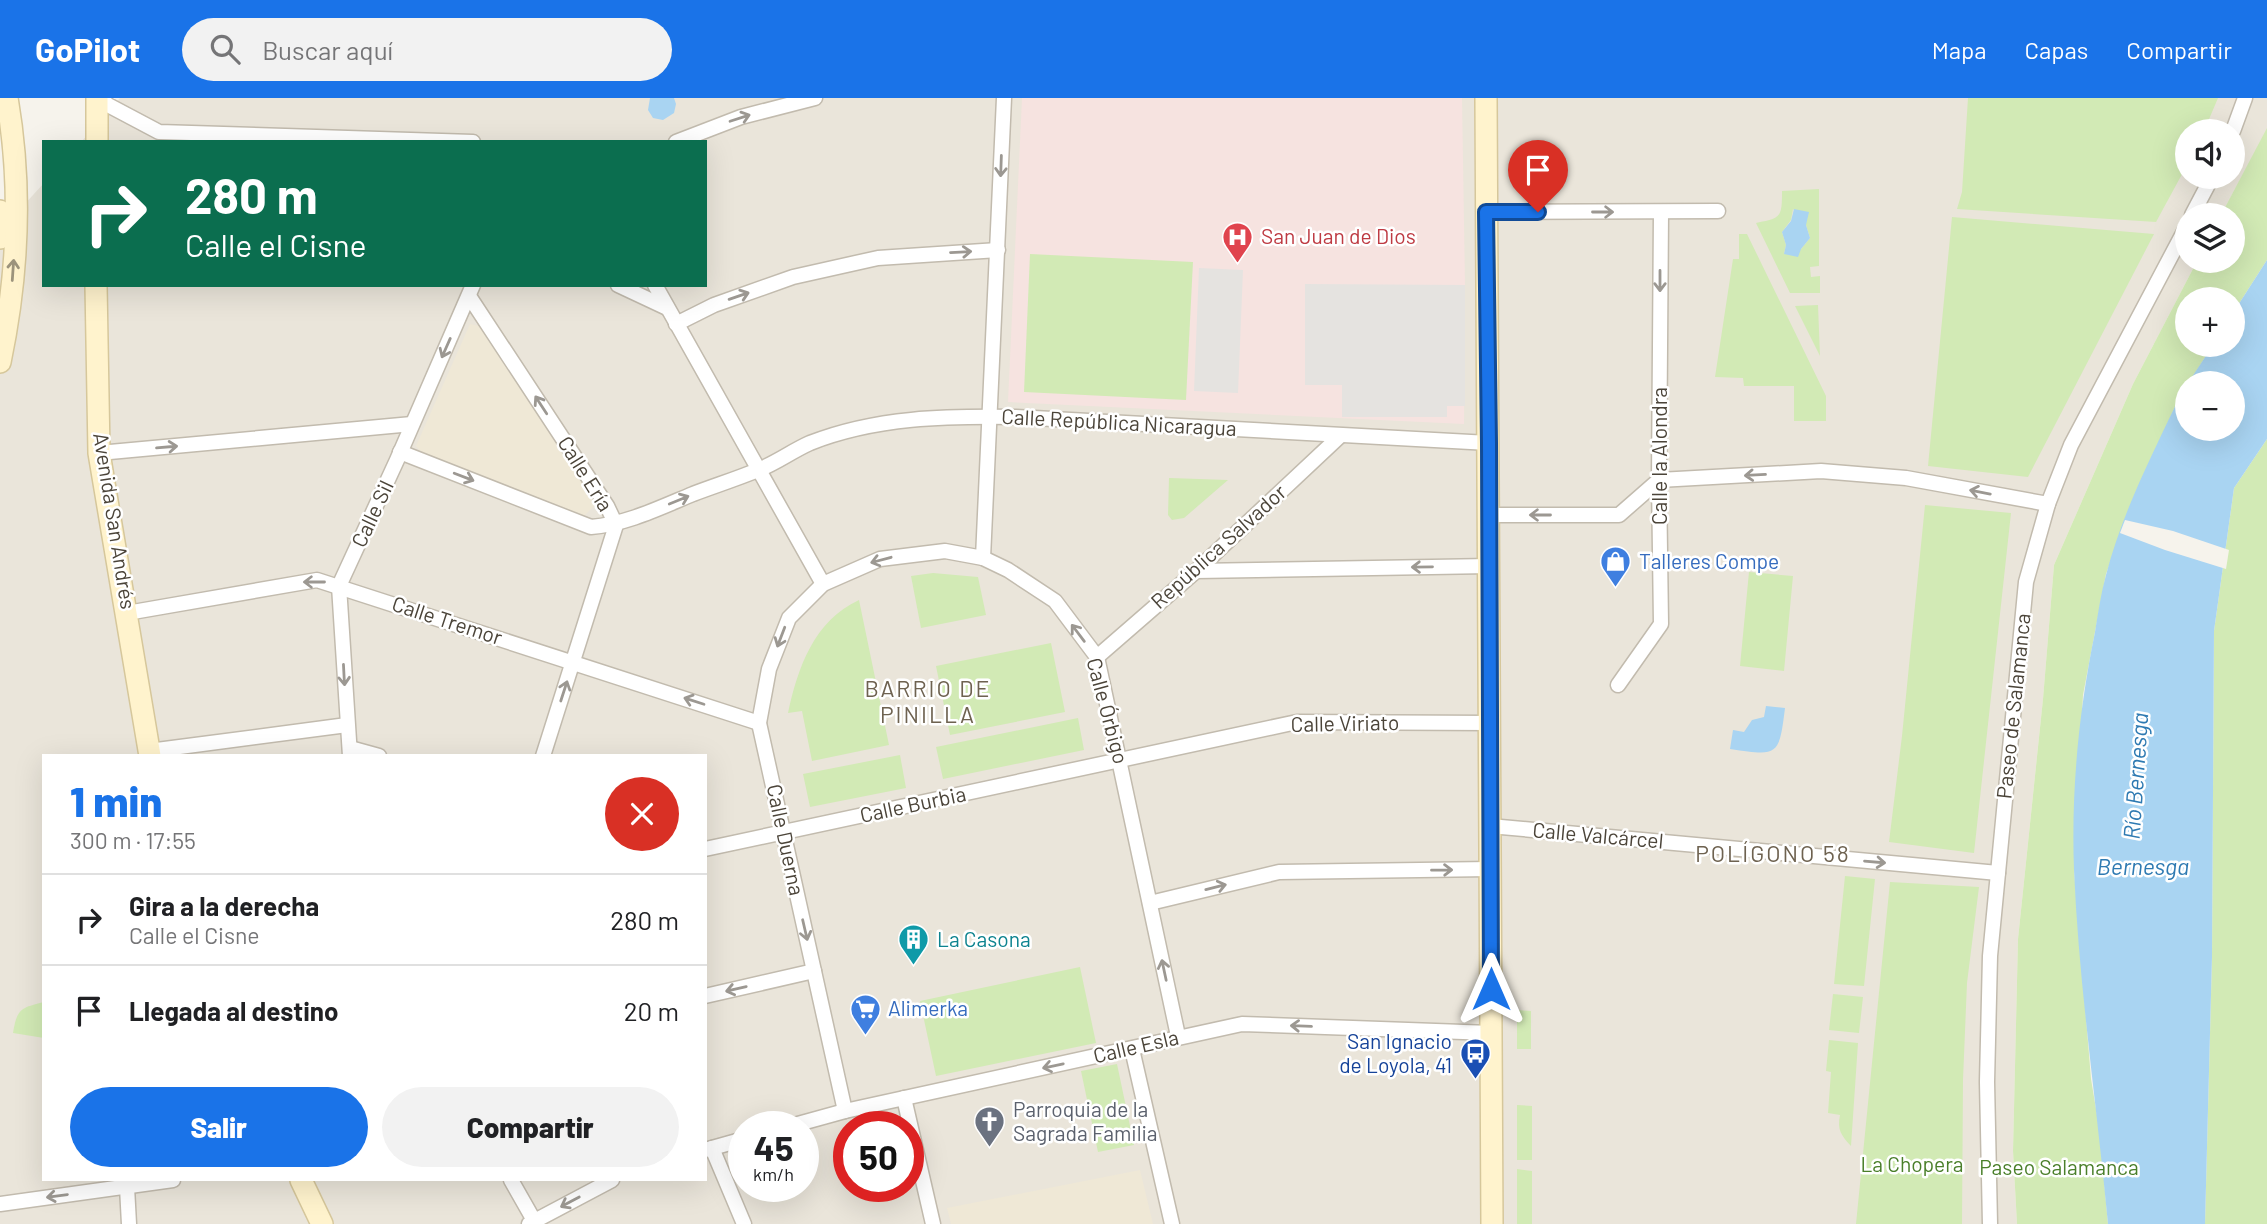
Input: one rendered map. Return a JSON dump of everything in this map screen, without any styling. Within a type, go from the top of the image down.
[{"type":"main road","points":[[0,362],[10,313],[15,247],[16,179],[6,98]]},
{"type":"main road","points":[[97,140],[99,98]]},
{"type":"main road","points":[[1486,98],[1492,1224]]},
{"type":"main road","points":[[0,211],[0,238]]},
{"type":"main road","name":"Avenida San Andrés","points":[[96,287],[99,453],[149,753]]},
{"type":"main road","points":[[301,1181],[322,1224]]},
{"type":"street","points":[[99,98],[159,132],[234,138],[347,140]]},
{"type":"street","points":[[681,140],[741,117],[815,98]]},
{"type":"street","points":[[983,558],[1004,98]]},
{"type":"street","points":[[2237,119],[2245,98]]},
{"type":"street","points":[[1486,212],[1718,211]]},
{"type":"street","name":"Calle la Alondra","points":[[1618,685],[1661,624],[1661,213]]},
{"type":"street","name":"Paseo de Salamanca","points":[[1990,1224],[1987,1151],[1990,956],[2026,583],[2048,504],[2071,445],[2175,249]]},
{"type":"street","points":[[677,324],[714,305],[793,277],[878,258],[998,250]]},
{"type":"street","points":[[622,287],[667,308]]},
{"type":"street","points":[[656,287],[823,584]]},
{"type":"street","name":"Calle Sil","points":[[350,752],[339,586],[471,290]]},
{"type":"street","name":"Calle Ería","points":[[471,290],[607,506],[616,525],[758,470]]},
{"type":"street","name":"Calle República Nicaragua","points":[[758,470],[809,444],[842,432],[907,419],[990,417],[1489,443]]},
{"type":"street","points":[[99,453],[412,424]]},
{"type":"street","name":"República Salvador","points":[[1097,657],[1196,571],[1340,436]]},
{"type":"street","points":[[400,452],[591,527],[616,525],[544,754]]},
{"type":"street","points":[[1490,515],[1619,515],[1659,480],[1821,471],[1906,478],[2048,504]]},
{"type":"street","name":"Calle Órbigo","points":[[823,584],[880,559],[945,551],[983,558],[1008,570],[1055,601],[1097,657],[1178,1036]]},
{"type":"street","points":[[1196,571],[1490,566]]},
{"type":"street","name":"Calle Tremor","points":[[127,613],[317,580],[759,723]]},
{"type":"street","name":"Calle Duerna","points":[[823,584],[789,618],[769,669],[759,723],[845,1111]]},
{"type":"street","name":"Calle Viriato","points":[[1120,760],[1297,722],[1490,723]]},
{"type":"street","points":[[149,753],[347,724]]},
{"type":"street","name":"Calle Burbia","points":[[707,849],[1120,760]]},
{"type":"street","name":"Calle Valcárcel","points":[[1490,826],[1998,873]]},
{"type":"street","points":[[1150,903],[1279,872],[1490,869]]},
{"type":"street","points":[[707,996],[814,971]]},
{"type":"street","name":"Calle Esla","points":[[845,1111],[1242,1024],[1491,1024]]},
{"type":"street","points":[[1132,1049],[1172,1224]]},
{"type":"street","points":[[904,1098],[933,1224]]},
{"type":"street","points":[[728,1143],[708,1149],[744,1224]]},
{"type":"street","points":[[0,1204],[166,1181]]},
{"type":"street","points":[[512,1181],[533,1223],[610,1181]]},
{"type":"street","points":[[127,1187],[129,1224]]},
{"type":"shaded area","points":[[120,98],[2267,98],[2267,130],[2245,171],[2245,119],[2175,119],[2175,189],[2235,189],[2227,203],[2175,203],[2175,273],[2191,273],[2183,287],[2175,287],[2175,303],[2133,384],[2054,565],[2018,939],[2013,1151],[2017,1224],[0,1224],[0,231],[42,185],[42,287],[707,287],[707,140],[83,140]]},
{"type":"shaded area","name":"San Juan de Dios","points":[[1022,98],[1462,98],[1464,424],[1008,402]]},
{"type":"shaded area","points":[[1199,268],[1243,270],[1238,393],[1194,391]]},
{"type":"shaded area","points":[[1305,284],[1465,285],[1465,406],[1447,406],[1447,417],[1342,417],[1342,385],[1305,385]]},
{"type":"shaded area","points":[[470,324],[479,326],[596,504],[584,516],[422,453],[416,446]]},
{"type":"shaded area","points":[[1140,1170],[1153,1224],[951,1224],[947,1208]]},
{"type":"green space","points":[[1968,98],[2218,98],[2209,119],[2175,119],[2175,187],[2156,222],[1957,209],[1962,192]]},
{"type":"green space","name":"Paseo Salamanca","points":[[2267,128],[2267,260],[2245,294],[2245,287],[2183,287],[2191,273],[2245,273],[2245,203],[2227,203],[2235,189],[2245,189],[2245,170]]},
{"type":"green space","points":[[1819,189],[1819,266],[1810,267],[1811,277],[1820,276],[1820,293],[1790,293],[1756,223],[1771,220],[1778,215],[1782,191]],"holes":[[[1793,209],[1806,225],[1810,238],[1801,249],[1784,254],[1786,245],[1782,232],[1791,220]]]},
{"type":"green space","points":[[1952,217],[2154,234],[2028,477],[1928,466]]},
{"type":"green space","points":[[1739,234],[1747,234],[1826,396],[1826,421],[1794,421],[1794,386],[1744,386],[1743,378],[1715,377],[1733,259],[1739,259]]},
{"type":"green space","points":[[1030,254],[1193,262],[1186,400],[1024,392]]},
{"type":"green space","name":"Paseo Salamanca","points":[[2175,303],[2175,357],[2205,357],[2196,371],[2175,371],[2175,407],[2133,499],[2106,574],[2083,695],[2074,870],[2091,1079],[2099,1127],[2108,1224],[2017,1224],[2013,1151],[2018,939],[2054,565],[2133,384]]},
{"type":"green space","points":[[1818,305],[1820,356],[1795,306]]},
{"type":"green space","points":[[2267,439],[2267,1224],[2205,1224],[2212,957],[2214,631],[2234,488]]},
{"type":"green space","points":[[1169,478],[1228,480],[1184,518],[1172,520],[1168,515]]},
{"type":"green space","points":[[1925,505],[2011,513],[1974,853],[1889,842]]},
{"type":"green space","points":[[1749,572],[1793,576],[1784,671],[1740,666]]},
{"type":"green space","points":[[933,573],[978,577],[986,615],[921,628],[911,576]]},
{"type":"green space","points":[[859,600],[889,745],[812,761],[802,711],[788,713],[797,679],[819,633],[843,609]]},
{"type":"green space","points":[[1051,643],[1065,712],[950,735],[936,666]]},
{"type":"green space","points":[[1078,718],[1084,750],[943,779],[936,747]]},
{"type":"green space","points":[[900,755],[906,788],[810,807],[803,774]]},
{"type":"green space","points":[[1845,876],[1875,879],[1864,986],[1834,984]]},
{"type":"green space","name":"La Chopera","points":[[1890,882],[1979,887],[1967,983],[1962,1224],[1856,1224]]},
{"type":"green space","points":[[1080,967],[1096,1043],[936,1076],[920,1001]]},
{"type":"green space","points":[[1833,994],[1863,997],[1859,1033],[1829,1030]]},
{"type":"green space","points":[[42,1003],[42,1038],[13,1033],[18,1014]]},
{"type":"green space","points":[[1517,1010],[1531,1011],[1531,1049],[1517,1049]]},
{"type":"green space","points":[[1829,1040],[1858,1043],[1851,1146],[1841,1132],[1840,1115],[1828,1113],[1831,1072],[1826,1071]]},
{"type":"green space","points":[[1117,1064],[1134,1145],[1098,1152],[1081,1071]]},
{"type":"green space","points":[[1517,1105],[1532,1106],[1532,1160],[1517,1160]]},
{"type":"green space","points":[[1517,1169],[1532,1171],[1532,1224],[1517,1224]]},
{"type":"water","points":[[650,98],[674,98],[674,113],[663,120],[653,118],[648,110]]},
{"type":"water","points":[[1794,209],[1809,212],[1806,225],[1810,238],[1798,257],[1784,254],[1786,245],[1782,232],[1791,221]]},
{"type":"water","name":"Bernesga","points":[[2267,260],[2267,439],[2234,488],[2214,631],[2212,957],[2205,1224],[2108,1224],[2084,1003],[2074,870],[2075,780],[2089,661],[2104,582],[2120,529],[2175,406],[2175,441],[2245,441],[2245,371],[2196,371],[2205,357],[2245,357],[2245,294]]},
{"type":"water","points":[[1766,706],[1785,708],[1781,736],[1773,750],[1758,752],[1730,749],[1733,730],[1744,732],[1752,720],[1764,717]]},
{"type":"pier","points":[[2125,520],[2173,531],[2229,550],[2226,569],[2120,533]]},
{"type":"place","name":"San Juan de Dios","points":[[1238,264]]},
{"type":"place","name":"Talleres Compe","points":[[1616,589]]},
{"type":"place","name":"La Casona","points":[[914,967]]},
{"type":"place","name":"Alimerka","points":[[865,1036]]},
{"type":"place","name":"San Ignacio de Loyola, 41","points":[[1475,1081]]},
{"type":"place","name":"Parroquia de la Sagrada Familia","points":[[990,1149]]},
{"type":"district","name":"BARRIO DE PINILLA","points":[[928,702]]},
{"type":"district","name":"POLÍGONO 58","points":[[1773,854]]},
{"type":"route","points":[[1491,989],[1486,212],[1538,212]]},
{"type":"water label","name":"Río Bernesga","points":[[2136,776]]}]
